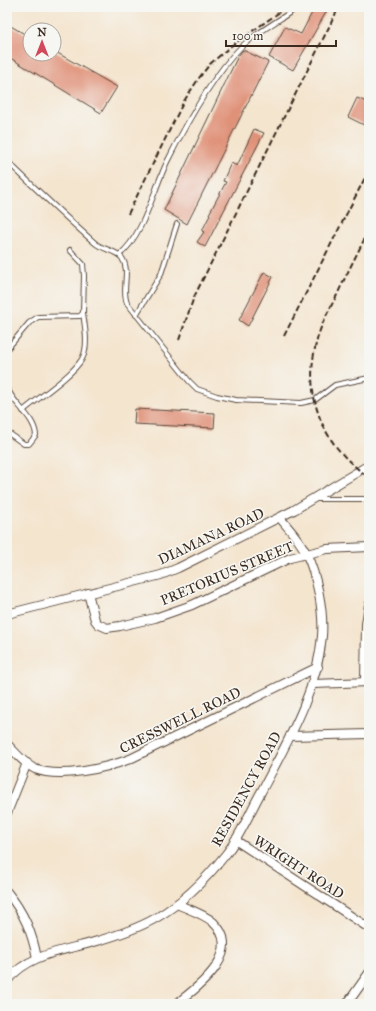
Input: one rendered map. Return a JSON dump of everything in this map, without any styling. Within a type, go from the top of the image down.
[{"type":"street","name":"DIAMANA ROAD","points":[[7,614],[161,575],[280,518],[369,465]]},
{"type":"street","name":"RESIDENCY ROAD","points":[[7,981],[18,969],[38,958],[130,930],[156,918],[177,904],[213,869],[236,840],[290,736],[313,684],[318,667],[322,635],[321,619],[313,575],[306,554],[280,518]]},
{"type":"street","name":"PRETORIUS STREET","points":[[88,593],[95,620],[98,624],[107,628],[120,626],[155,618],[192,605],[271,567],[306,554],[327,549],[369,547]]},
{"type":"street","points":[[313,684],[367,682],[366,624],[369,605]]},
{"type":"street","name":"CRESSWELL ROAD","points":[[7,744],[27,763],[42,771],[61,772],[113,765],[130,759],[318,667]]},
{"type":"street","points":[[290,736],[369,734]]},
{"type":"street","points":[[7,813],[27,763]]},
{"type":"street","name":"WRIGHT ROAD","points":[[236,840],[369,928]]},
{"type":"street","points":[[7,892],[18,906],[28,924],[38,958]]},
{"type":"street","points":[[177,904],[212,922],[221,936],[221,957],[217,967],[200,986],[180,1001]]},
{"type":"street","points":[[347,1004],[369,973]]},
{"type":"lane","points":[[119,255],[127,250],[138,231],[168,161],[207,92],[233,56],[243,46],[298,7]]},
{"type":"lane","points":[[368,7],[369,19]]},
{"type":"lane","points":[[7,161],[97,245],[119,255],[123,259],[126,271],[125,297],[136,315],[197,389],[217,396],[236,400],[302,403],[315,400],[335,385],[369,378]]},
{"type":"lane","points":[[136,315],[161,274],[177,224]]},
{"type":"lane","points":[[23,411],[70,373],[82,359],[85,334],[83,313],[83,264],[70,250]]},
{"type":"lane","points":[[7,349],[29,323],[38,317],[80,316],[83,313]]},
{"type":"lane","points":[[7,388],[12,398],[35,427],[36,435],[34,440],[28,444],[24,444],[7,432]]},
{"type":"lane","points":[[314,499],[369,499]]},
{"type":"building","points":[[315,7],[329,7],[293,70],[269,57],[285,27],[301,34]]},
{"type":"building","points":[[7,24],[22,32],[22,62],[62,62],[62,56],[117,87],[101,113],[7,56]]},
{"type":"building","points":[[243,50],[268,62],[187,224],[164,210],[238,56]]},
{"type":"building","points":[[357,98],[369,103],[369,115],[364,125],[348,117]]},
{"type":"building","points":[[254,129],[264,133],[205,247],[197,242],[204,232],[202,231],[210,215],[209,214],[226,182],[223,181],[231,163],[237,166]]},
{"type":"building","points":[[264,272],[273,277],[248,326],[239,320]]},
{"type":"building","points":[[135,409],[215,413],[214,428],[134,424]]},
{"type":"railway","points":[[128,214],[184,101],[199,78],[210,64],[231,46],[287,7]]},
{"type":"railway","points":[[179,340],[194,297],[339,7]]},
{"type":"railway","points":[[284,336],[369,170]]},
{"type":"railway","points":[[369,230],[321,328],[313,360],[312,380],[314,399],[320,418],[328,435],[339,450],[369,477]]}]
